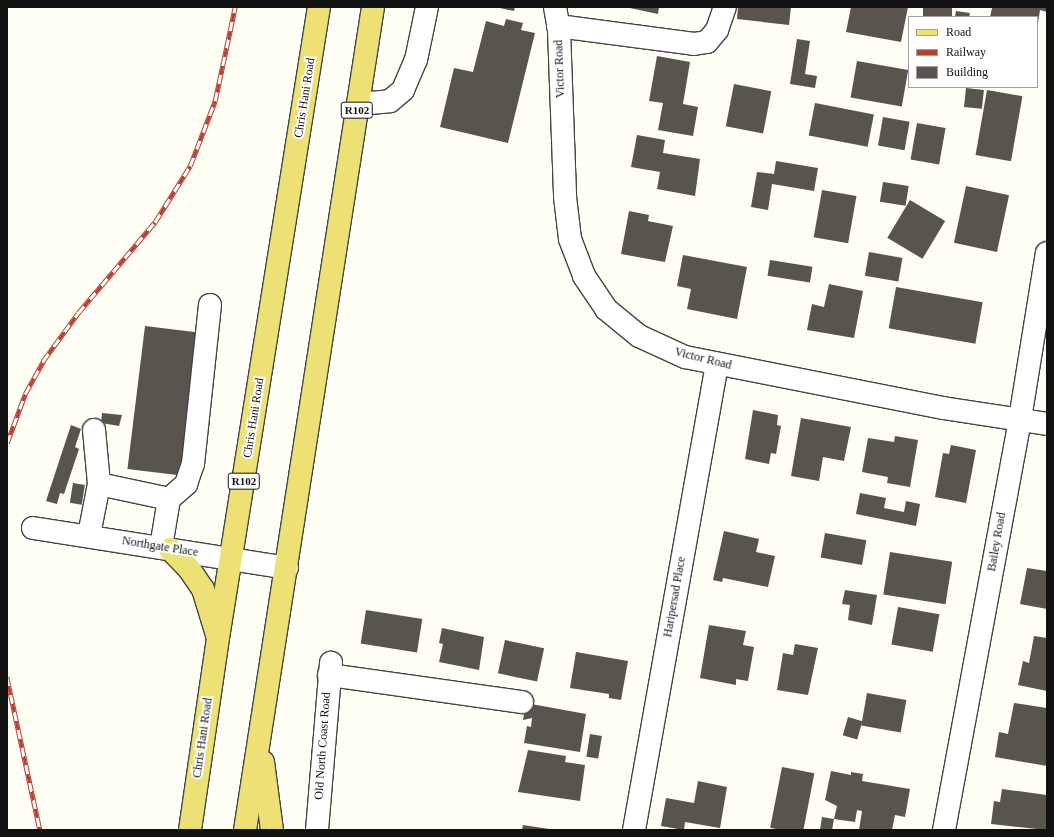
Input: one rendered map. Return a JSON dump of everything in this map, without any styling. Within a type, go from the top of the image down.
[{"type":"main road","name":"Chris Hani Road","points":[[190,830],[218,638],[319,7]]},
{"type":"main road","name":"R102","points":[[245,830],[259,735],[287,568],[373,7]]},
{"type":"main road","points":[[165,548],[190,570],[203,589],[218,638]]},
{"type":"main road","points":[[259,735],[272,830]]},
{"type":"street","points":[[358,104],[390,101],[403,90],[416,60],[427,7]]},
{"type":"street","points":[[557,16],[694,44],[707,42],[717,30],[725,7]]},
{"type":"street","name":"Victor Road","points":[[557,16],[565,197],[570,239],[584,276],[606,309],[639,336],[684,357],[943,408],[1047,424]]},
{"type":"street","name":"Bailey Road","points":[[944,830],[1020,419],[1047,253]]},
{"type":"street","points":[[165,548],[169,499],[186,484],[193,464],[210,305]]},
{"type":"street","name":"Haripersad Place","points":[[634,830],[717,364]]},
{"type":"street","points":[[89,535],[99,484],[94,430]]},
{"type":"street","points":[[99,484],[169,499]]},
{"type":"street","name":"Northgate Place","points":[[33,528],[89,535],[287,568]]},
{"type":"street","name":"Old North Coast Road","points":[[317,830],[330,669],[522,702]]},
{"type":"building","points":[[495,7],[515,7],[514,11]]},
{"type":"building","points":[[625,7],[659,7],[658,14]]},
{"type":"building","points":[[738,7],[791,7],[789,25],[737,19]]},
{"type":"building","points":[[851,7],[908,7],[901,42],[846,32]]},
{"type":"building","points":[[923,7],[952,7],[952,16],[923,16]]},
{"type":"building","points":[[1047,7],[1047,12],[1040,10],[1038,23],[1038,16],[990,16],[992,8]]},
{"type":"building","points":[[956,11],[970,13],[969,16],[955,16]]},
{"type":"building","points":[[506,19],[523,23],[521,30],[535,33],[508,143],[440,127],[454,68],[473,72],[486,21],[504,26]]},
{"type":"building","points":[[797,39],[810,41],[805,74],[817,76],[815,88],[790,84]]},
{"type":"building","points":[[657,56],[690,62],[683,104],[698,107],[693,136],[658,130],[663,103],[649,101]]},
{"type":"building","points":[[857,61],[908,70],[902,106],[851,97]]},
{"type":"building","points":[[734,84],[771,91],[763,133],[726,126]]},
{"type":"building","points":[[966,88],[984,90],[982,109],[964,107]]},
{"type":"building","points":[[987,90],[1022,96],[1011,161],[976,155]]},
{"type":"building","points":[[815,103],[874,114],[868,147],[809,135]]},
{"type":"building","points":[[883,117],[910,122],[905,150],[878,146]]},
{"type":"building","points":[[917,123],[946,128],[939,164],[911,159]]},
{"type":"building","points":[[637,135],[665,140],[663,153],[700,159],[695,196],[657,189],[660,172],[631,167]]},
{"type":"building","points":[[776,161],[818,168],[814,191],[772,184],[768,210],[751,207],[757,172],[774,174]]},
{"type":"building","points":[[883,182],[909,186],[906,206],[880,202]]},
{"type":"building","points":[[966,186],[1009,195],[997,252],[954,243]]},
{"type":"building","points":[[822,190],[856,196],[848,243],[814,237]]},
{"type":"building","points":[[910,200],[945,221],[922,259],[887,238]]},
{"type":"building","points":[[629,211],[649,215],[648,221],[673,226],[665,262],[621,254]]},
{"type":"building","points":[[869,252],[902,258],[898,282],[865,276]]},
{"type":"building","points":[[683,255],[747,267],[737,319],[687,309],[691,289],[677,286]]},
{"type":"building","points":[[770,260],[812,267],[810,283],[767,276]]},
{"type":"building","points":[[829,284],[863,291],[854,338],[807,330],[812,304],[824,307]]},
{"type":"building","points":[[896,287],[983,302],[975,344],[889,328]]},
{"type":"building","points":[[145,326],[201,333],[183,476],[127,469]]},
{"type":"building","points":[[753,410],[778,415],[777,425],[781,426],[776,454],[771,453],[769,464],[745,459]]},
{"type":"building","points":[[102,413],[122,415],[119,426],[101,423]]},
{"type":"building","points":[[801,418],[851,427],[844,461],[823,457],[819,481],[791,476]]},
{"type":"building","points":[[71,425],[81,429],[75,447],[79,449],[64,494],[60,493],[57,504],[46,501]]},
{"type":"building","points":[[895,436],[918,440],[910,487],[887,483],[888,477],[862,472],[868,438],[894,442]]},
{"type":"building","points":[[951,445],[976,450],[966,503],[935,497],[943,453],[949,454]]},
{"type":"building","points":[[73,483],[85,485],[82,505],[70,503]]},
{"type":"building","points":[[860,493],[886,498],[884,508],[904,512],[906,501],[920,504],[916,526],[856,514]]},
{"type":"building","points":[[724,531],[759,539],[756,552],[775,556],[768,587],[723,578],[722,582],[713,580]]},
{"type":"building","points":[[825,533],[866,540],[862,565],[821,558]]},
{"type":"building","points":[[890,552],[952,562],[945,604],[883,594]]},
{"type":"building","points":[[1027,568],[1047,571],[1047,609],[1020,604]]},
{"type":"building","points":[[845,590],[877,595],[872,625],[848,620],[850,605],[842,604]]},
{"type":"building","points":[[898,607],[939,614],[933,652],[891,644]]},
{"type":"building","points":[[366,610],[422,619],[417,652],[361,644]]},
{"type":"building","points":[[709,625],[746,631],[743,645],[754,647],[748,681],[736,679],[736,685],[700,678]]},
{"type":"building","points":[[442,628],[484,637],[479,670],[439,662],[443,644],[439,643]]},
{"type":"building","points":[[1034,636],[1047,638],[1047,691],[1018,685],[1023,661],[1029,663]]},
{"type":"building","points":[[505,640],[544,648],[537,682],[498,673]]},
{"type":"building","points":[[795,644],[818,648],[808,695],[777,690],[783,653],[793,655]]},
{"type":"building","points":[[576,652],[628,661],[621,700],[609,698],[609,694],[570,688]]},
{"type":"building","points":[[867,693],[906,700],[901,732],[861,725]]},
{"type":"building","points":[[526,703],[586,714],[580,752],[524,743],[527,726],[531,727],[532,718],[523,720]]},
{"type":"building","points":[[1014,703],[1047,708],[1047,766],[995,757],[999,732],[1008,734]]},
{"type":"building","points":[[848,717],[862,721],[857,739],[843,735]]},
{"type":"building","points":[[590,734],[602,736],[598,759],[586,757]]},
{"type":"building","points":[[528,750],[566,756],[565,762],[585,765],[580,801],[518,792]]},
{"type":"building","points":[[782,767],[814,773],[803,830],[781,830],[770,828]]},
{"type":"building","points":[[831,771],[851,775],[851,772],[863,774],[862,781],[910,789],[905,817],[895,815],[892,830],[859,830],[862,811],[857,810],[855,822],[834,819],[837,806],[825,800]]},
{"type":"building","points":[[698,781],[727,787],[720,828],[685,822],[684,830],[661,826],[666,798],[694,803]]},
{"type":"building","points":[[1002,789],[1047,795],[1047,830],[991,824],[994,801],[1000,802]]},
{"type":"building","points":[[822,817],[834,819],[832,830],[820,830]]},
{"type":"building","points":[[523,825],[549,829],[549,830],[522,830]]},
{"type":"railway","points":[[7,443],[25,394],[43,361],[78,313],[155,222],[190,166],[215,101],[235,7]]},
{"type":"railway","points":[[7,677],[40,830]]}]
